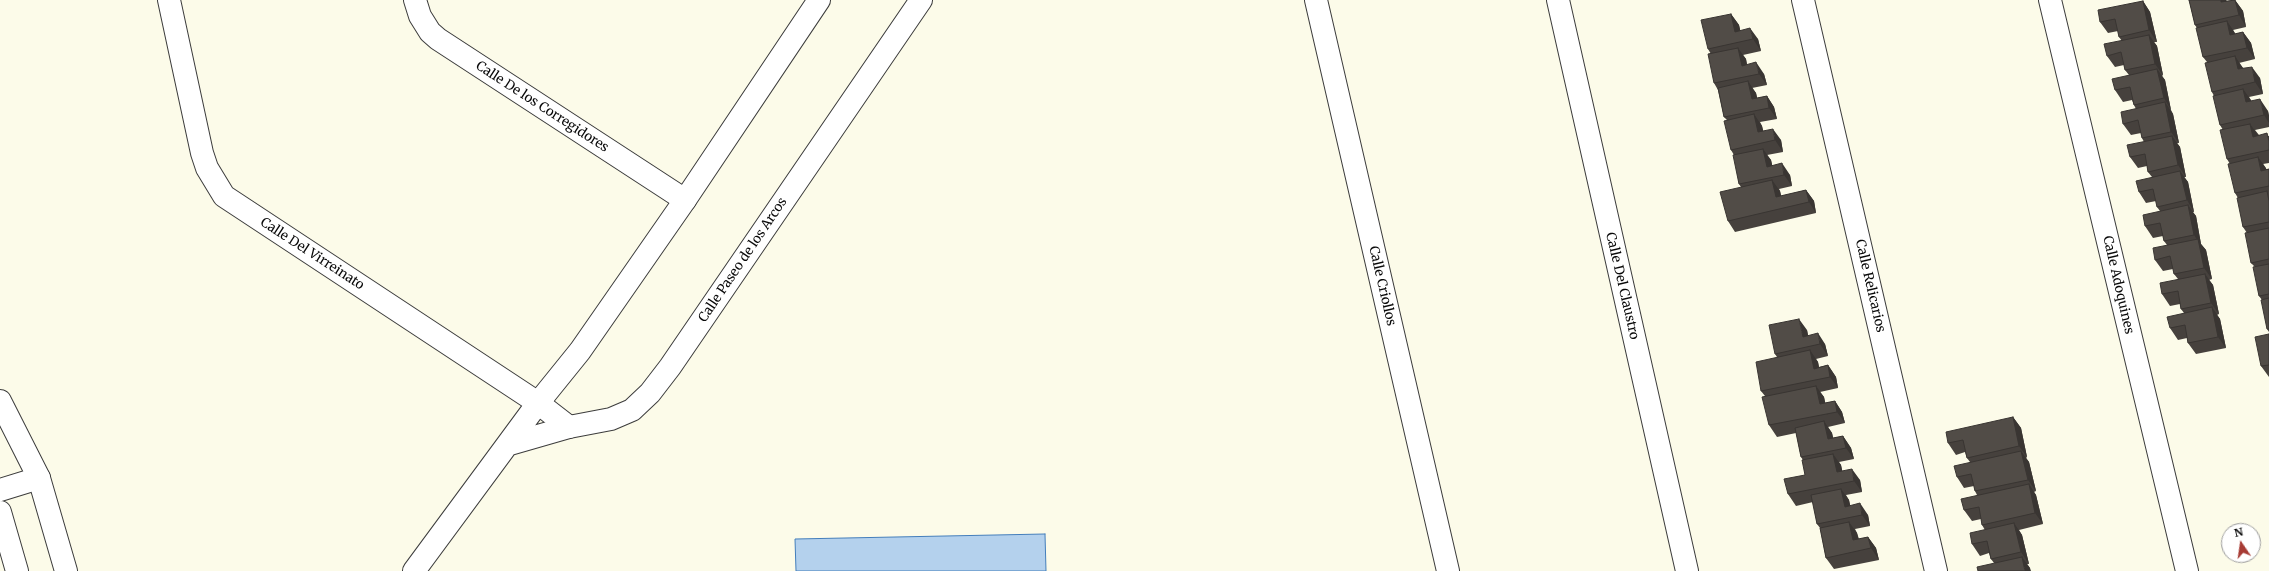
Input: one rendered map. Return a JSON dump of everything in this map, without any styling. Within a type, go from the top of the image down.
[{"type":"street","name":"Calle Del Virreinato","points":[[169,0],[202,153],[207,168],[224,196],[538,403],[569,427]]},
{"type":"street","name":"Calle De los Corregidores","points":[[414,0],[422,20],[438,40],[685,200]]},
{"type":"street","points":[[414,571],[510,444],[538,403],[580,350],[685,200],[819,0]]},
{"type":"street","name":"Calle Paseo de los Arcos","points":[[510,444],[569,427],[611,419],[632,410],[650,394],[921,0]]},
{"type":"street","name":"Calle Criollos","points":[[1316,0],[1448,571]]},
{"type":"street","name":"Calle Del Claustro","points":[[1558,0],[1687,571]]},
{"type":"street","name":"Calle Relicarios","points":[[1803,0],[1936,571]]},
{"type":"street","name":"Calle Adoquines","points":[[2050,0],[2187,571]]},
{"type":"street","points":[[0,400],[39,478],[66,571]]},
{"type":"street","points":[[0,490],[39,478]]},
{"type":"street","points":[[0,512],[17,571]]},
{"type":"water","points":[[1045,534],[1046,571],[796,571],[795,539]]},
{"type":"building","points":[[2189,0],[2221,0],[2221,2],[2235,0],[2239,15],[2195,25]]},
{"type":"building","points":[[2143,1],[2149,30],[2119,37],[2115,19],[2100,22],[2098,10]]},
{"type":"building","points":[[1731,14],[1735,32],[1750,28],[1753,39],[1708,49],[1701,20]]},
{"type":"building","points":[[2227,21],[2230,35],[2243,32],[2247,48],[2203,57],[2196,28]]},
{"type":"building","points":[[2149,35],[2155,64],[2125,70],[2121,52],[2107,56],[2104,44]]},
{"type":"building","points":[[1738,48],[1742,66],[1756,62],[1759,74],[1714,83],[1708,54]]},
{"type":"building","points":[[2235,56],[2238,69],[2252,67],[2255,82],[2212,92],[2205,63]]},
{"type":"building","points":[[2157,69],[2164,98],[2134,105],[2130,87],[2115,90],[2112,79]]},
{"type":"building","points":[[1748,81],[1752,99],[1767,96],[1769,108],[1724,117],[1718,88]]},
{"type":"building","points":[[2243,89],[2246,102],[2260,99],[2264,115],[2220,125],[2213,96]]},
{"type":"building","points":[[2165,102],[2171,132],[2142,138],[2138,120],[2123,124],[2121,112]]},
{"type":"building","points":[[1754,114],[1758,132],[1773,129],[1775,140],[1731,150],[1724,121]]},
{"type":"building","points":[[2250,124],[2253,137],[2267,133],[2269,150],[2227,159],[2220,130]]},
{"type":"building","points":[[2172,136],[2178,165],[2148,172],[2145,154],[2130,157],[2127,145]]},
{"type":"building","points":[[1763,149],[1767,167],[1782,163],[1784,175],[1739,184],[1733,155]]},
{"type":"building","points":[[2258,157],[2261,171],[2269,169],[2269,186],[2235,193],[2228,164]]},
{"type":"building","points":[[2180,171],[2187,200],[2157,207],[2153,189],[2139,192],[2136,181]]},
{"type":"building","points":[[1772,180],[1776,197],[1806,190],[1809,202],[1728,221],[1720,192]]},
{"type":"building","points":[[2267,191],[2269,201],[2269,222],[2243,227],[2237,198]]},
{"type":"building","points":[[2188,205],[2194,235],[2164,241],[2160,223],[2145,226],[2143,215]]},
{"type":"building","points":[[2269,228],[2269,259],[2251,263],[2245,233]]},
{"type":"building","points":[[2198,239],[2204,268],[2174,274],[2170,256],[2155,260],[2153,248]]},
{"type":"building","points":[[2269,264],[2269,294],[2259,296],[2253,267]]},
{"type":"building","points":[[2205,274],[2211,303],[2181,309],[2178,291],[2162,294],[2160,283]]},
{"type":"building","points":[[2269,298],[2269,329],[2267,329],[2261,300]]},
{"type":"building","points":[[2212,307],[2218,337],[2188,343],[2185,325],[2170,328],[2167,317]]},
{"type":"building","points":[[1799,319],[1803,337],[1818,333],[1820,344],[1775,354],[1769,325]]},
{"type":"building","points":[[2269,334],[2269,365],[2261,366],[2255,337]]},
{"type":"building","points":[[1810,350],[1814,369],[1828,365],[1830,377],[1761,391],[1756,362]]},
{"type":"building","points":[[1816,386],[1820,404],[1835,401],[1837,412],[1769,425],[1762,397]]},
{"type":"building","points":[[2013,417],[2019,446],[1967,458],[1963,440],[1948,443],[1946,432]]},
{"type":"building","points":[[1824,421],[1828,439],[1843,436],[1846,448],[1801,457],[1795,428]]},
{"type":"building","points":[[2021,451],[2028,480],[1975,491],[1971,474],[1957,477],[1954,466]]},
{"type":"building","points":[[1833,454],[1837,472],[1852,469],[1854,481],[1788,494],[1784,479],[1805,475],[1802,460]]},
{"type":"building","points":[[2029,484],[2035,513],[1982,525],[1979,507],[1964,510],[1961,499]]},
{"type":"building","points":[[1841,489],[1845,507],[1860,503],[1862,515],[1817,524],[1811,495]]},
{"type":"building","points":[[1849,522],[1853,540],[1868,537],[1871,548],[1826,558],[1820,528]]},
{"type":"building","points":[[2014,523],[2021,552],[1991,559],[1987,541],[1972,544],[1970,533]]},
{"type":"building","points":[[2022,557],[2025,571],[1978,571],[1977,567]]}]
